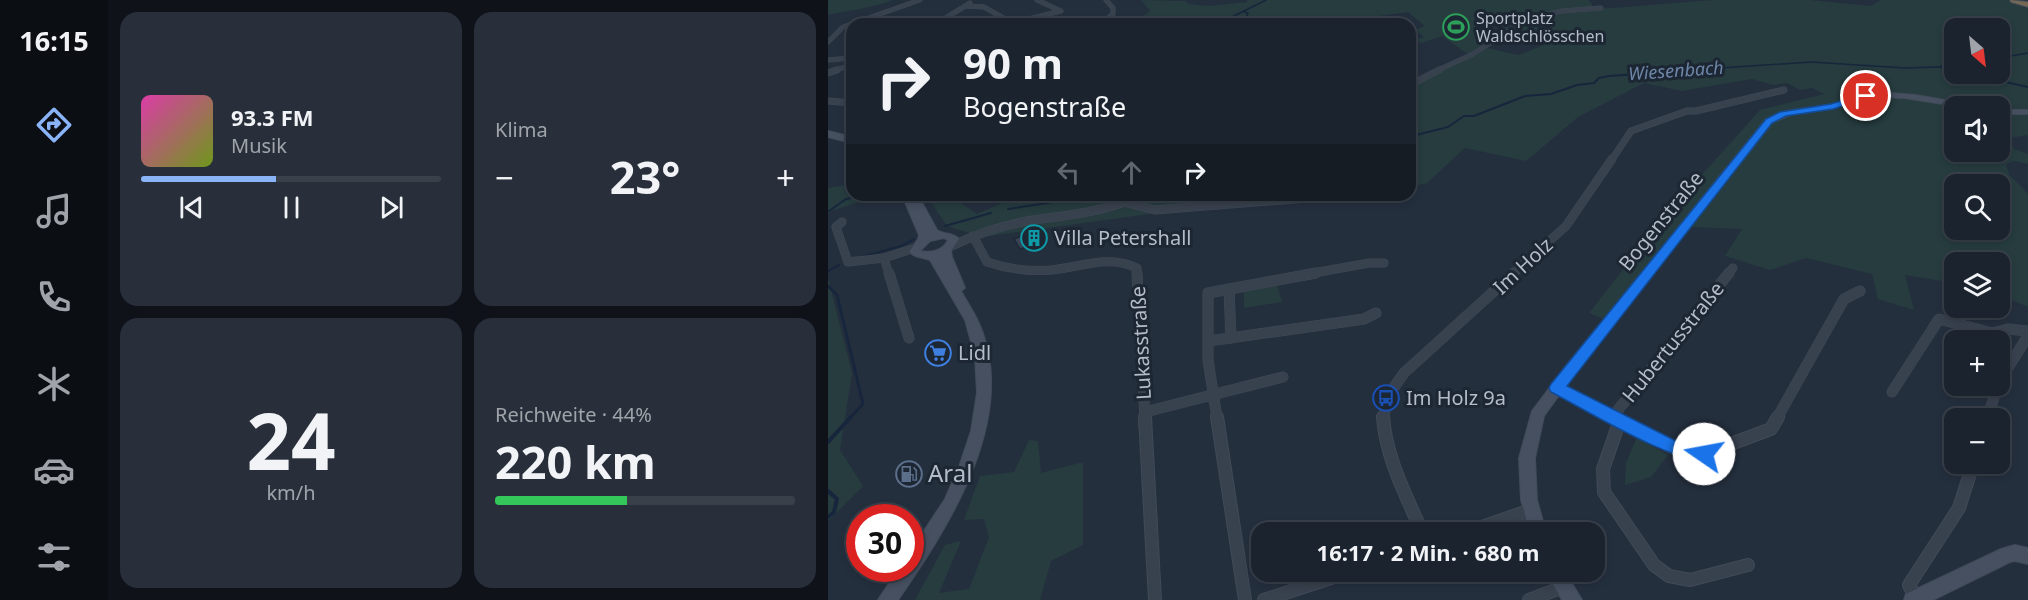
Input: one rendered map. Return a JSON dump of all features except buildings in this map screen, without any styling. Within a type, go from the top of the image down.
[{"type":"highway","points":[[2014,0],[2028,4]]},
{"type":"highway","points":[[2022,0],[2028,4]]},
{"type":"main road","name":"Bogenstraße","points":[[1535,522],[1531,510],[1527,458],[1537,416],[1769,121],[1775,117],[1833,107],[1866,96],[1903,96],[1944,102]]},
{"type":"main road","points":[[2010,112],[2028,112]]},
{"type":"main road","points":[[828,134],[846,138]]},
{"type":"main road","points":[[910,201],[924,235],[918,247]]},
{"type":"main road","points":[[917,201],[933,232],[950,244]]},
{"type":"main road","points":[[918,247],[938,236]]},
{"type":"main road","points":[[918,247],[923,256],[931,255],[950,244]]},
{"type":"main road","points":[[924,550],[960,488],[969,464],[983,404],[984,383],[980,351],[958,282],[946,257],[950,244]]},
{"type":"main road","points":[[931,255],[961,296]]},
{"type":"main road","points":[[1915,599],[2007,555],[2015,553],[2028,556]]},
{"type":"main road","points":[[887,600],[900,582]]},
{"type":"street","points":[[869,18],[920,0]]},
{"type":"street","points":[[946,18],[973,0]]},
{"type":"street","points":[[1033,18],[1061,11],[1037,0]]},
{"type":"street","points":[[1106,0],[1113,8],[1113,14],[1108,18]]},
{"type":"street","points":[[966,6],[984,8],[1003,18]]},
{"type":"street","points":[[1416,81],[1473,54],[1528,19],[1556,12],[1601,8]]},
{"type":"street","points":[[828,42],[846,26]]},
{"type":"street","points":[[1498,38],[1495,31],[1504,30],[1506,33]]},
{"type":"street","points":[[828,60],[846,58]]},
{"type":"street","points":[[828,73],[846,67]]},
{"type":"street","name":"Im Holz","points":[[1418,522],[1392,457],[1383,425],[1386,398],[1404,373],[1566,226],[1631,131],[1687,111],[1784,90]]},
{"type":"street","points":[[828,101],[846,102]]},
{"type":"street","points":[[950,244],[1016,219],[1121,202],[1155,210],[1270,201]]},
{"type":"street","points":[[950,244],[1017,223],[1091,212],[1121,202]]},
{"type":"street","points":[[842,222],[836,227],[848,262],[884,258],[918,247]]},
{"type":"street","name":"Lukasstraße","points":[[974,236],[987,262],[1005,270],[1039,272],[1114,260],[1137,268],[1155,600]]},
{"type":"street","points":[[884,258],[909,338]]},
{"type":"street","points":[[1245,600],[1208,360],[1208,293],[1384,262]]},
{"type":"street","name":"Hubertusstraße","points":[[1732,268],[1616,418],[1603,469],[1604,492],[1654,565],[1669,576],[1690,580],[1748,565]]},
{"type":"street","points":[[1229,289],[1230,338]]},
{"type":"street","points":[[1557,388],[1674,448],[1704,454],[1771,429],[1844,299],[1860,291]]},
{"type":"street","points":[[1209,341],[1364,319],[1376,313]]},
{"type":"street","points":[[1892,392],[1939,319],[1992,333],[2008,329],[2028,333],[2010,364]]},
{"type":"street","points":[[1145,412],[1283,377]]},
{"type":"street","points":[[1915,599],[1909,585],[1959,508],[1970,474]]},
{"type":"street","points":[[1496,522],[1531,510]]},
{"type":"street","points":[[1264,600],[1319,582]]},
{"type":"street","points":[[1529,600],[1564,586]]},
{"type":"green space","points":[[828,0],[893,0],[828,15]]},
{"type":"green space","points":[[1141,0],[1186,1],[1188,4],[1209,6],[1247,2],[1247,0],[1588,0],[1592,4],[1591,7],[1533,16],[1507,30],[1497,25],[1476,27],[1494,39],[1468,54],[1442,36],[1421,43],[1416,40],[1424,37],[1416,30],[1425,26],[1408,12],[1365,18],[1140,18],[1150,11]]},
{"type":"green space","points":[[1713,0],[1809,0],[1871,6],[1881,0],[2028,0],[2010,1],[2028,9],[2028,135],[2010,138],[2010,96],[1944,96],[1944,162],[2010,162],[2010,140],[2014,149],[2028,154],[2028,164],[2015,161],[2006,164],[2009,174],[1944,174],[1944,240],[2010,240],[2010,175],[2028,194],[2028,307],[2010,299],[2010,252],[1944,252],[1944,281],[1905,275],[1914,310],[1878,299],[1872,274],[1806,258],[1770,270],[1725,256],[1742,229],[1692,227],[1614,323],[1589,313],[1664,217],[1760,110],[1824,94],[1812,88],[1800,90],[1787,83],[1773,85],[1752,79],[1682,91],[1644,83],[1578,117],[1526,161],[1465,148],[1427,183],[1416,186],[1416,84],[1487,48],[1519,55],[1553,41],[1508,34],[1531,19],[1562,12]]},
{"type":"green space","points":[[846,185],[846,201],[862,201],[828,212],[828,188]]},
{"type":"green space","points":[[930,201],[958,201],[977,214],[1006,201],[1257,201],[982,237],[947,226]]},
{"type":"green space","points":[[828,278],[852,373],[840,450],[863,486],[828,521]]},
{"type":"green space","points":[[1277,284],[1282,302],[1244,308],[1244,290]]},
{"type":"green space","points":[[1637,437],[1668,455],[1651,477],[1625,485],[1626,463]]},
{"type":"green space","points":[[1029,440],[1038,441],[1041,473],[1083,462],[1083,545],[1051,561],[1040,600],[915,600],[945,545],[961,541],[939,593],[969,589],[989,537],[984,519],[964,520],[980,476],[1014,472]]},
{"type":"waterway","points":[[1230,18],[1266,0]]},
{"type":"waterway","points":[[1244,12],[1248,13],[1246,18]]},
{"type":"waterway","points":[[2010,56],[2028,53]]},
{"type":"waterway","name":"Wiesenbach","points":[[1676,71],[1811,62],[1944,68]]},
{"type":"waterway","name":"Wiesenbach","points":[[1416,135],[1448,127],[1464,116],[1474,116],[1525,96],[1551,94],[1577,85],[1594,83],[1599,78],[1698,70]]},
{"type":"waterway","name":"Wiesenbach","points":[[2010,83],[2028,87]]},
{"type":"waterway","points":[[829,211],[846,199]]},
{"type":"waterway","name":"Wiesenbach","points":[[1008,209],[1061,201]]},
{"type":"waterway","name":"Wiesenbach","points":[[1179,201],[1184,203],[1215,201]]},
{"type":"waterway","name":"Wiesenbach","points":[[945,226],[991,213]]},
{"type":"waterway","name":"Wiesenbach","points":[[861,257],[901,246],[914,239]]},
{"type":"waterway","name":"Wiesenbach","points":[[828,271],[839,265]]},
{"type":"waterway","points":[[828,286],[837,295],[863,404],[850,418]]},
{"type":"waterway","points":[[828,442],[851,417]]},
{"type":"waterway","points":[[828,491],[837,499],[834,512],[828,517]]},
{"type":"place","name":"Sportplatz Waldschlösschen","points":[[1456,27]]},
{"type":"place","name":"Villa Petershall","points":[[1034,238]]},
{"type":"place","name":"Lidl","points":[[938,353]]},
{"type":"place","name":"Im Holz 9a","points":[[1386,398]]},
{"type":"place","name":"Aral","points":[[909,474]]},
{"type":"route","points":[[1704,454],[1674,448],[1557,388],[1769,121],[1783,114],[1833,107],[1866,96]]}]
